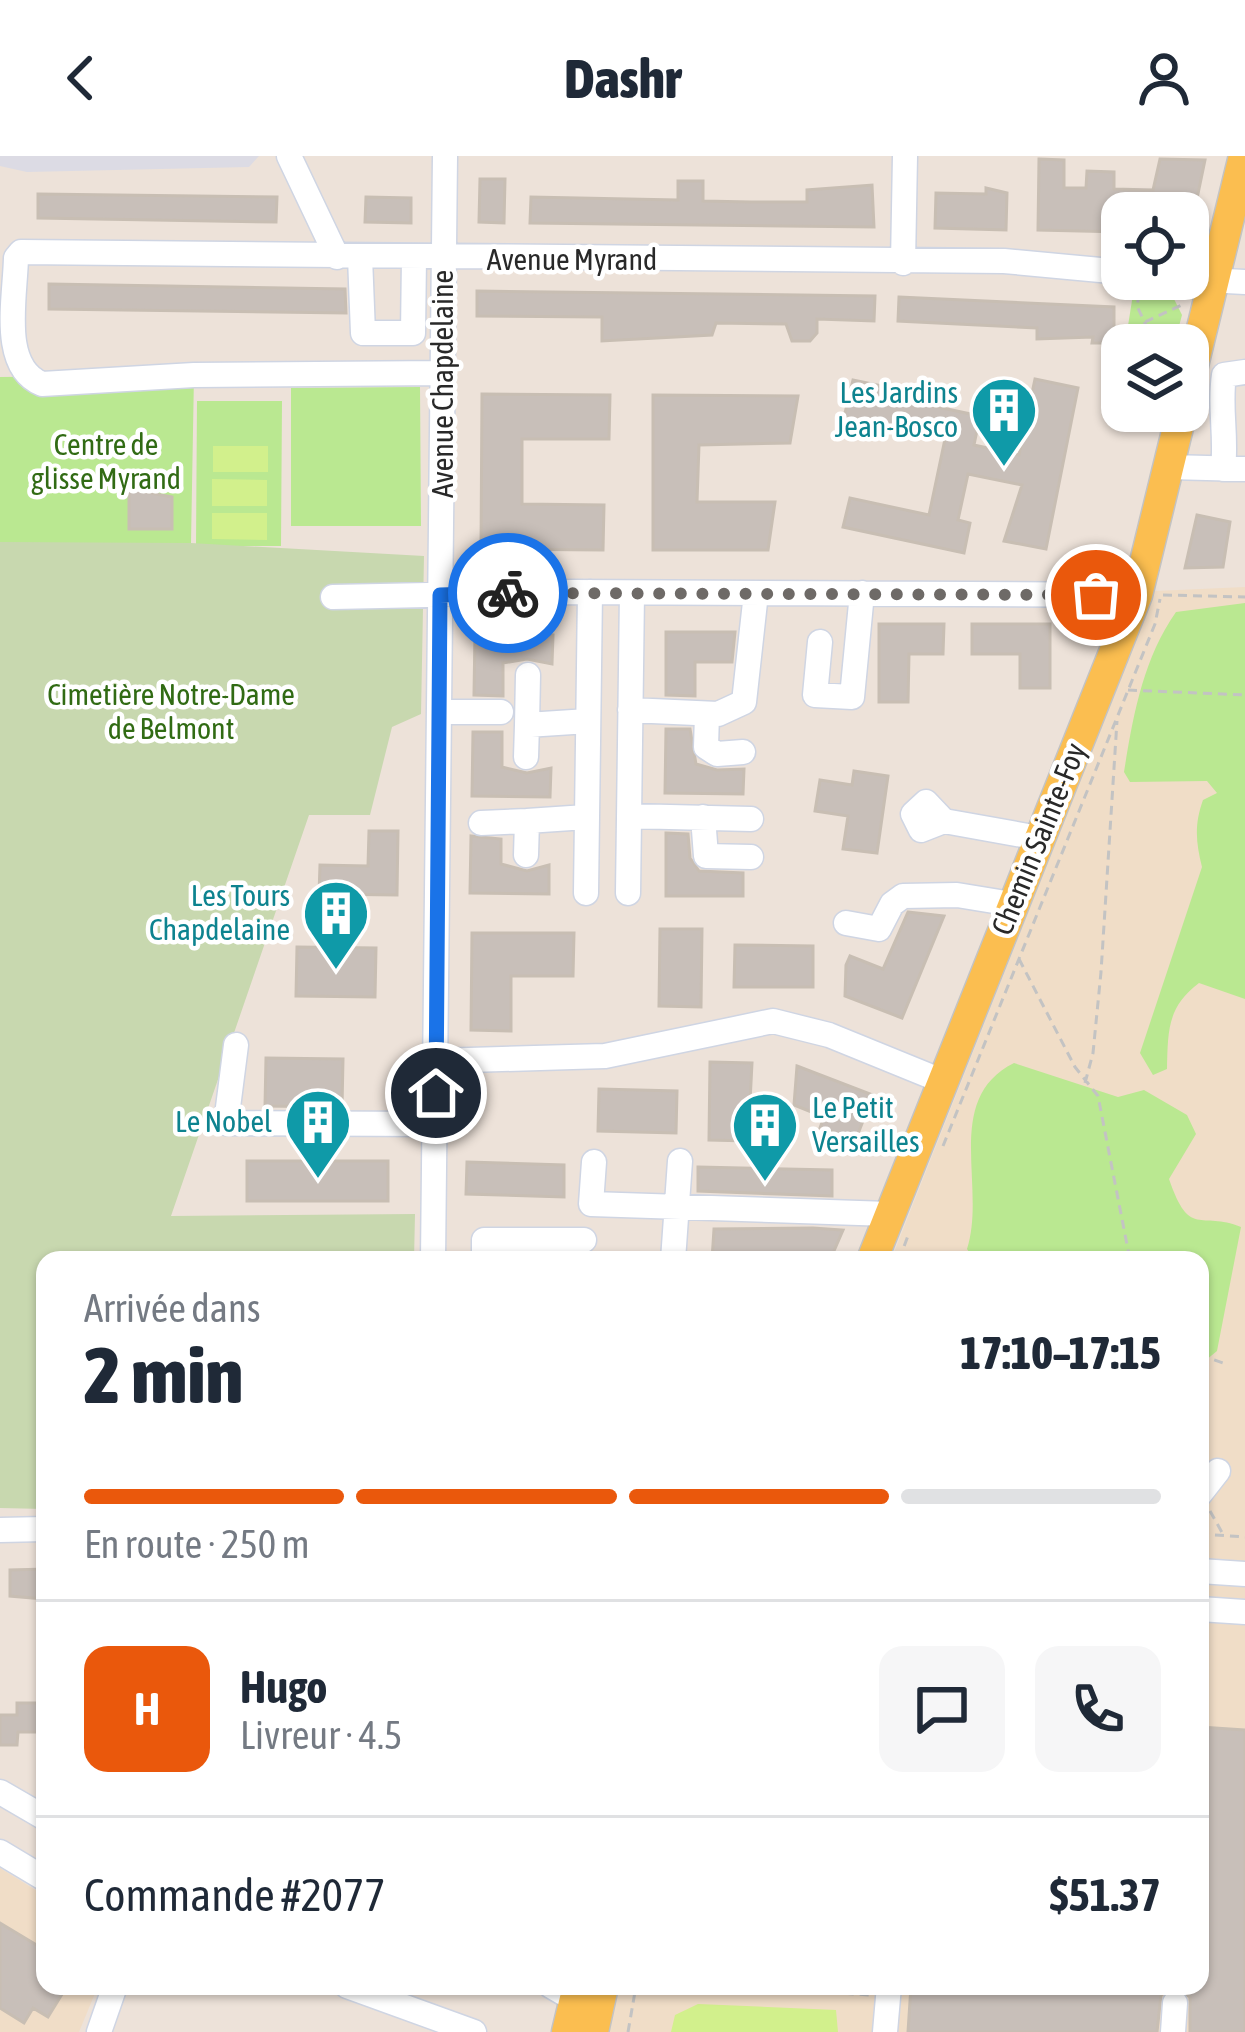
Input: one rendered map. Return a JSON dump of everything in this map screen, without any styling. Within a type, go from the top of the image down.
[{"type":"main road","points":[[1205,324],[1244,156]]},
{"type":"main road","name":"Chemin Sainte-Foy","points":[[878,1251],[900,1221],[942,1081],[1039,838],[1147,595],[1177,432]]},
{"type":"main road","points":[[567,2032],[576,1995]]},
{"type":"main road","points":[[579,1995],[593,2032]]},
{"type":"street","points":[[289,156],[348,257],[363,333],[413,333],[414,258]]},
{"type":"street","name":"Avenue Chapdelaine","points":[[433,1251],[445,156]]},
{"type":"street","points":[[903,263],[905,156]]},
{"type":"street","name":"Avenue Myrand","points":[[443,373],[194,375],[42,384],[26,378],[13,362],[16,257],[21,252],[1004,262],[1101,270]]},
{"type":"street","points":[[1169,466],[1234,469],[1224,375],[1245,372]]},
{"type":"street","points":[[586,893],[590,592]]},
{"type":"street","points":[[333,598],[590,592],[1147,595]]},
{"type":"street","points":[[628,893],[632,592]]},
{"type":"street","points":[[630,710],[707,714],[744,703],[756,593]]},
{"type":"street","points":[[820,642],[815,695],[852,697],[862,593]]},
{"type":"street","points":[[526,757],[528,675]]},
{"type":"street","points":[[439,712],[501,712]]},
{"type":"street","points":[[707,714],[706,747],[717,754],[743,752]]},
{"type":"street","points":[[527,724],[588,721]]},
{"type":"street","points":[[629,816],[752,819]]},
{"type":"street","points":[[438,822],[586,817]]},
{"type":"street","points":[[704,817],[706,856],[751,857]]},
{"type":"street","points":[[526,855],[527,821]]},
{"type":"street","points":[[944,821],[1039,838]]},
{"type":"street","points":[[846,922],[879,929],[892,904],[915,895],[1012,904]]},
{"type":"street","points":[[436,1061],[605,1056],[773,1021],[829,1035],[942,1081]]},
{"type":"street","points":[[236,1045],[226,1123],[435,1124]]},
{"type":"street","points":[[674,1251],[680,1161]]},
{"type":"street","points":[[594,1162],[591,1204],[900,1221]]},
{"type":"street","points":[[484,1251],[484,1240],[584,1240]]},
{"type":"street","points":[[1209,1490],[1218,1471]]},
{"type":"street","points":[[0,1530],[36,1529]]},
{"type":"street","points":[[1209,1572],[1245,1574]]},
{"type":"street","points":[[1209,1610],[1245,1612]]},
{"type":"street","points":[[0,1792],[36,1813]]},
{"type":"street","points":[[0,1852],[36,1874]]},
{"type":"street","points":[[99,2032],[112,1995]]},
{"type":"street","points":[[885,2032],[888,1995]]},
{"type":"street","points":[[404,1996],[475,2032]]},
{"type":"street","points":[[1174,2032],[1175,2003]]},
{"type":"path","points":[[1138,300],[1145,322],[1176,310],[1216,281]]},
{"type":"path","points":[[1147,595],[1245,597]]},
{"type":"path","points":[[939,1156],[1159,612],[1147,595]]},
{"type":"path","points":[[1128,690],[1245,695]]},
{"type":"path","points":[[1085,1083],[1094,1053],[1117,717]]},
{"type":"path","points":[[1019,959],[1085,1083],[1098,1096],[1113,1153],[1129,1251]]},
{"type":"path","points":[[899,1251],[900,1221]]},
{"type":"path","points":[[1209,1358],[1223,1363]]},
{"type":"path","points":[[1209,1509],[1225,1536]]},
{"type":"path","points":[[1209,1535],[1245,1537]]},
{"type":"path","points":[[628,2032],[634,1995]]},
{"type":"shaded area","points":[[0,156],[259,156],[249,167],[27,172],[0,166]]},
{"type":"shaded area","points":[[1245,587],[1245,2032],[606,2032],[614,1995],[1209,1995],[1209,1251],[895,1251],[1155,591]]},
{"type":"shaded area","points":[[0,1868],[36,1890],[36,1995],[94,1995],[79,2032],[0,2032]]},
{"type":"green space","points":[[1132,300],[1174,300],[1182,315],[1180,324],[1128,324]]},
{"type":"green space","name":"Centre de glisse Myrand","points":[[194,375],[191,543],[0,543],[0,377]]},
{"type":"green space","points":[[420,387],[421,526],[291,526],[291,388]]},
{"type":"green space","points":[[197,401],[282,401],[281,546],[196,546]]},
{"type":"green space","points":[[213,446],[268,446],[268,472],[213,472]]},
{"type":"green space","points":[[212,479],[267,480],[267,506],[212,506]]},
{"type":"green space","points":[[212,513],[267,513],[267,540],[212,539]]},
{"type":"green space","name":"Cimetière Notre-Dame de Belmont","points":[[0,542],[191,543],[424,556],[421,714],[392,727],[370,815],[309,815],[171,1216],[415,1214],[414,1251],[36,1251],[36,1509],[0,1508]]},
{"type":"green space","points":[[1245,603],[1245,999],[1199,983],[1188,992],[1169,1031],[1167,1069],[1153,1075],[1140,1053],[1202,867],[1197,834],[1200,809],[1203,800],[1217,793],[1207,781],[1130,782],[1124,772],[1131,730],[1147,669],[1176,612]]},
{"type":"green space","points":[[1014,1063],[1118,1097],[1144,1090],[1187,1115],[1196,1134],[1169,1179],[1176,1198],[1190,1217],[1241,1227],[1217,1351],[1209,1358],[1209,1251],[968,1251],[973,1121],[979,1099],[992,1079]]},
{"type":"green space","points":[[698,2004],[836,2010],[838,2032],[671,2032],[675,2015]]},
{"type":"building","points":[[1039,159],[1064,160],[1064,188],[1086,188],[1087,171],[1114,172],[1114,189],[1153,190],[1160,159],[1205,160],[1198,192],[1101,192],[1101,232],[1038,230]]},
{"type":"building","points":[[480,179],[505,179],[504,223],[479,222]]},
{"type":"building","points":[[678,181],[703,181],[703,201],[751,202],[807,202],[807,190],[872,185],[874,227],[530,223],[531,197],[678,200]]},
{"type":"building","points":[[986,188],[1007,193],[1006,230],[935,228],[936,193],[986,194]]},
{"type":"building","points":[[38,194],[277,197],[276,222],[38,218]]},
{"type":"building","points":[[366,197],[411,198],[411,223],[365,222]]},
{"type":"building","points":[[49,284],[345,289],[346,313],[49,309]]},
{"type":"building","points":[[477,291],[875,296],[874,321],[817,319],[817,333],[810,341],[792,341],[786,324],[716,323],[712,335],[602,341],[602,317],[477,316]]},
{"type":"building","points":[[899,297],[1114,307],[1114,324],[1101,324],[1101,343],[1092,343],[1093,337],[1037,339],[1037,328],[898,321]]},
{"type":"building","name":"Les Jardins Jean-Bosco","points":[[1035,379],[1078,388],[1046,549],[1004,541],[1022,485],[968,474],[958,520],[970,523],[964,553],[843,527],[850,498],[929,515],[945,439],[844,417],[853,380],[935,397],[933,406],[980,416],[974,445],[1019,455]]},
{"type":"building","points":[[482,394],[610,395],[609,439],[522,439],[522,504],[604,505],[603,550],[481,549]]},
{"type":"building","points":[[653,395],[798,396],[790,443],[699,445],[697,502],[775,502],[768,550],[653,550]]},
{"type":"building","points":[[129,489],[172,497],[172,529],[129,529]]},
{"type":"building","points":[[1197,515],[1230,522],[1223,567],[1185,568]]},
{"type":"building","points":[[879,624],[944,624],[943,654],[909,654],[908,702],[879,702]]},
{"type":"building","points":[[972,624],[1050,624],[1050,688],[1020,688],[1020,654],[972,654]]},
{"type":"building","points":[[666,632],[735,632],[732,662],[695,662],[695,696],[666,695]]},
{"type":"building","points":[[475,633],[553,635],[552,664],[527,659],[503,663],[503,696],[474,695]]},
{"type":"building","points":[[666,729],[690,729],[696,764],[717,770],[744,769],[743,794],[665,793]]},
{"type":"building","points":[[473,732],[502,732],[502,767],[527,773],[551,768],[550,797],[472,796]]},
{"type":"building","points":[[854,771],[888,776],[877,853],[843,849],[848,816],[815,811],[820,780],[852,785]]},
{"type":"building","points":[[369,831],[398,831],[397,895],[319,894],[320,865],[368,866]]},
{"type":"building","points":[[666,833],[688,834],[690,858],[699,871],[743,873],[743,896],[666,896]]},
{"type":"building","points":[[471,836],[501,839],[501,864],[527,871],[549,865],[549,894],[470,893]]},
{"type":"building","points":[[908,912],[944,916],[902,1018],[845,996],[846,965],[850,956],[883,969]]},
{"type":"building","points":[[660,929],[702,929],[701,1007],[659,1006]]},
{"type":"building","points":[[472,933],[574,933],[573,976],[511,976],[511,1031],[471,1030]]},
{"type":"building","points":[[735,945],[813,946],[813,987],[734,987]]},
{"type":"building","name":"Les Tours Chapdelaine","points":[[297,947],[376,948],[375,997],[296,996]]},
{"type":"building","points":[[266,1058],[343,1059],[342,1107],[265,1106]]},
{"type":"building","points":[[710,1062],[752,1063],[748,1141],[709,1140]]},
{"type":"building","points":[[797,1066],[873,1095],[856,1139],[820,1128],[824,1117],[794,1105]]},
{"type":"building","points":[[599,1089],[677,1091],[676,1133],[598,1131]]},
{"type":"building","name":"Le Nobel","points":[[247,1161],[388,1161],[388,1201],[247,1201]]},
{"type":"building","points":[[467,1162],[564,1165],[564,1197],[466,1194]]},
{"type":"building","name":"Le Petit Versailles","points":[[698,1167],[832,1170],[832,1196],[698,1191]]},
{"type":"building","points":[[714,1229],[843,1230],[834,1251],[713,1251]]},
{"type":"building","points":[[36,1569],[36,1598],[10,1596],[10,1570]]},
{"type":"building","points":[[17,1703],[36,1703],[36,1732],[18,1732],[17,1745],[0,1745],[0,1715],[17,1715]]},
{"type":"building","points":[[1209,1728],[1245,1730],[1245,2032],[1190,2032],[1187,1995],[1209,1995]]},
{"type":"building","points":[[0,1923],[36,1945],[36,1995],[61,1995],[48,2017],[33,2008],[24,2023],[0,2008]]},
{"type":"building","points":[[910,1995],[1161,1995],[1157,2032],[908,2032]]},
{"type":"way so far","points":[[508,593],[1096,595]]},
{"type":"place","name":"Les Jardins Jean-Bosco","points":[[1004,469]]},
{"type":"place","name":"Les Tours Chapdelaine","points":[[336,972]]},
{"type":"place","name":"Le Nobel","points":[[318,1181]]},
{"type":"place","name":"Le Petit Versailles","points":[[765,1184]]},
{"type":"route","points":[[436,1093],[440,595],[508,593]]}]
